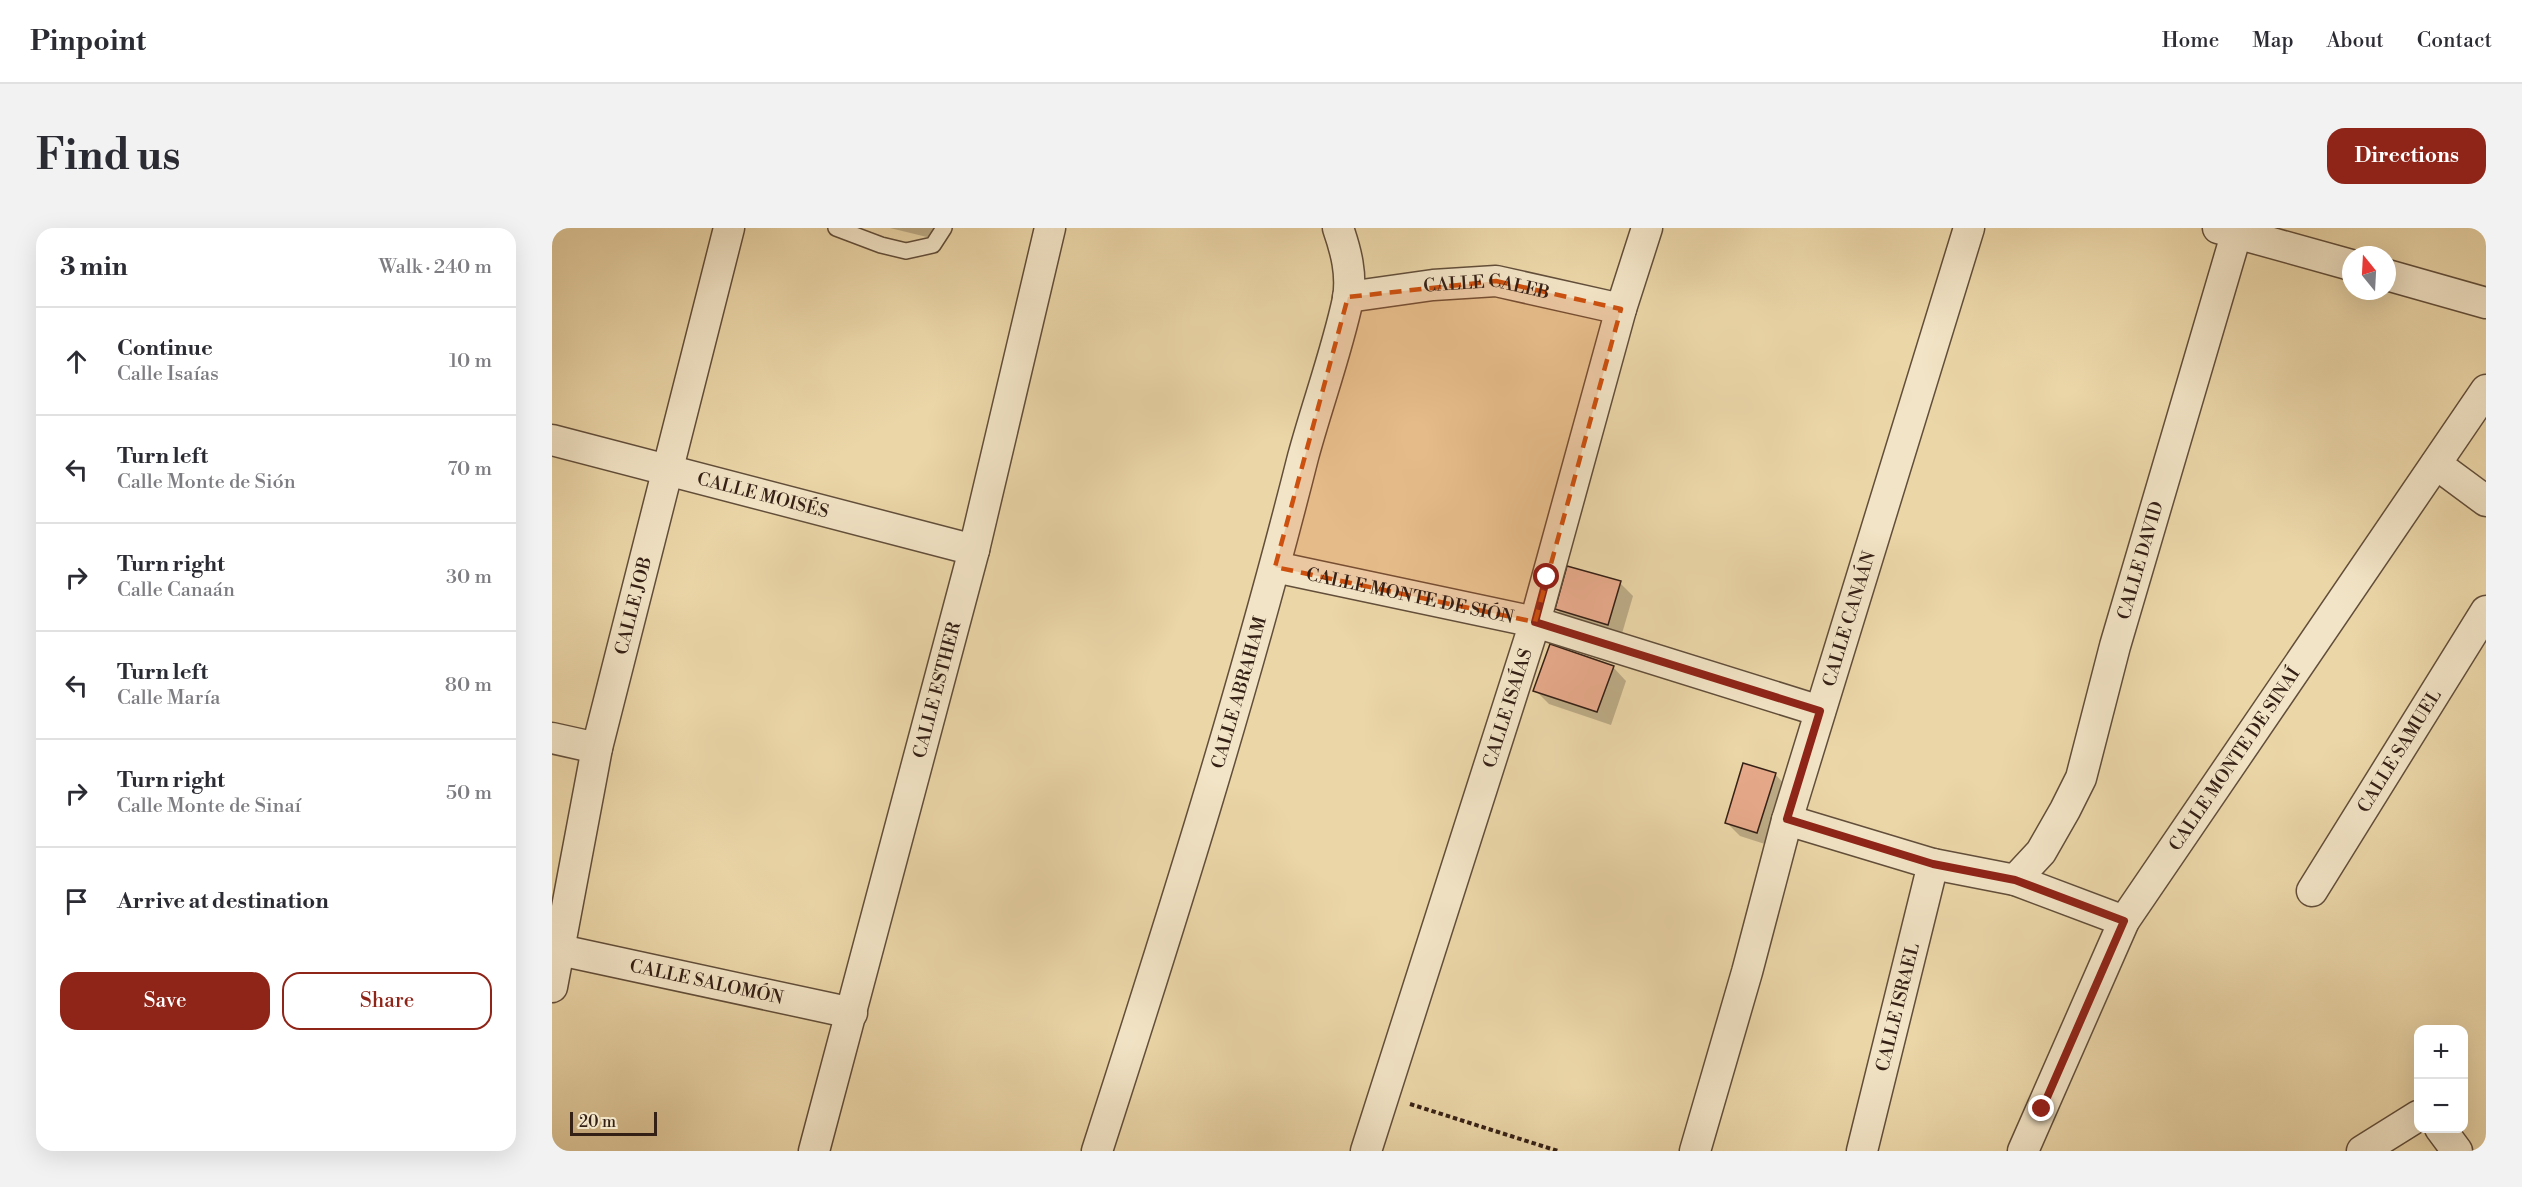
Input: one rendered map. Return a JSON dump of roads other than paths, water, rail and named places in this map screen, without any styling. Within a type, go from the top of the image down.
[{"type":"street","name":"CALLE JOB","points":[[552,987],[559,933],[597,748],[729,228]]},
{"type":"street","name":"CALLE ESTHER","points":[[814,1151],[974,550],[1050,228]]},
{"type":"street","name":"CALLE ABRAHAM","points":[[1097,1151],[1157,966],[1275,567],[1308,438],[1348,297],[1348,257],[1338,228]]},
{"type":"street","name":"CALLE ISAÍAS","points":[[1366,1151],[1535,622],[1621,309],[1647,228]]},
{"type":"street","name":"CALLE CANAÁN","points":[[1695,1151],[1748,972],[1787,819],[1969,228]]},
{"type":"street","points":[[2231,230],[2342,262]]},
{"type":"street","name":"CALLE DAVID","points":[[2015,880],[2041,852],[2081,778],[2115,646],[2231,230]]},
{"type":"street","points":[[2396,278],[2486,303]]},
{"type":"street","name":"CALLE CALEB","points":[[1348,297],[1432,285],[1496,281],[1621,309]]},
{"type":"street","name":"CALLE MONTE DE SINAÍ","points":[[2023,1151],[2124,921],[2486,390]]},
{"type":"street","name":"CALLE MOISÉS","points":[[552,440],[974,550]]},
{"type":"street","points":[[2436,464],[2486,501]]},
{"type":"street","name":"CALLE MONTE DE SIÓN","points":[[1275,567],[1535,622],[1820,711]]},
{"type":"street","name":"CALLE SAMUEL","points":[[2312,891],[2486,611]]},
{"type":"street","points":[[552,738],[597,748]]},
{"type":"street","points":[[1787,819],[1933,864],[2015,880],[2124,921]]},
{"type":"street","name":"CALLE ISRAEL","points":[[1862,1151],[1933,864]]},
{"type":"street","name":"CALLE SALOMÓN","points":[[559,933],[852,1013]]},
{"type":"street","points":[[2362,1151],[2414,1118]]},
{"type":"street","points":[[2444,1133],[2457,1151]]},
{"type":"lane","points":[[836,228],[881,245],[906,251],[933,245],[944,228]]}]
